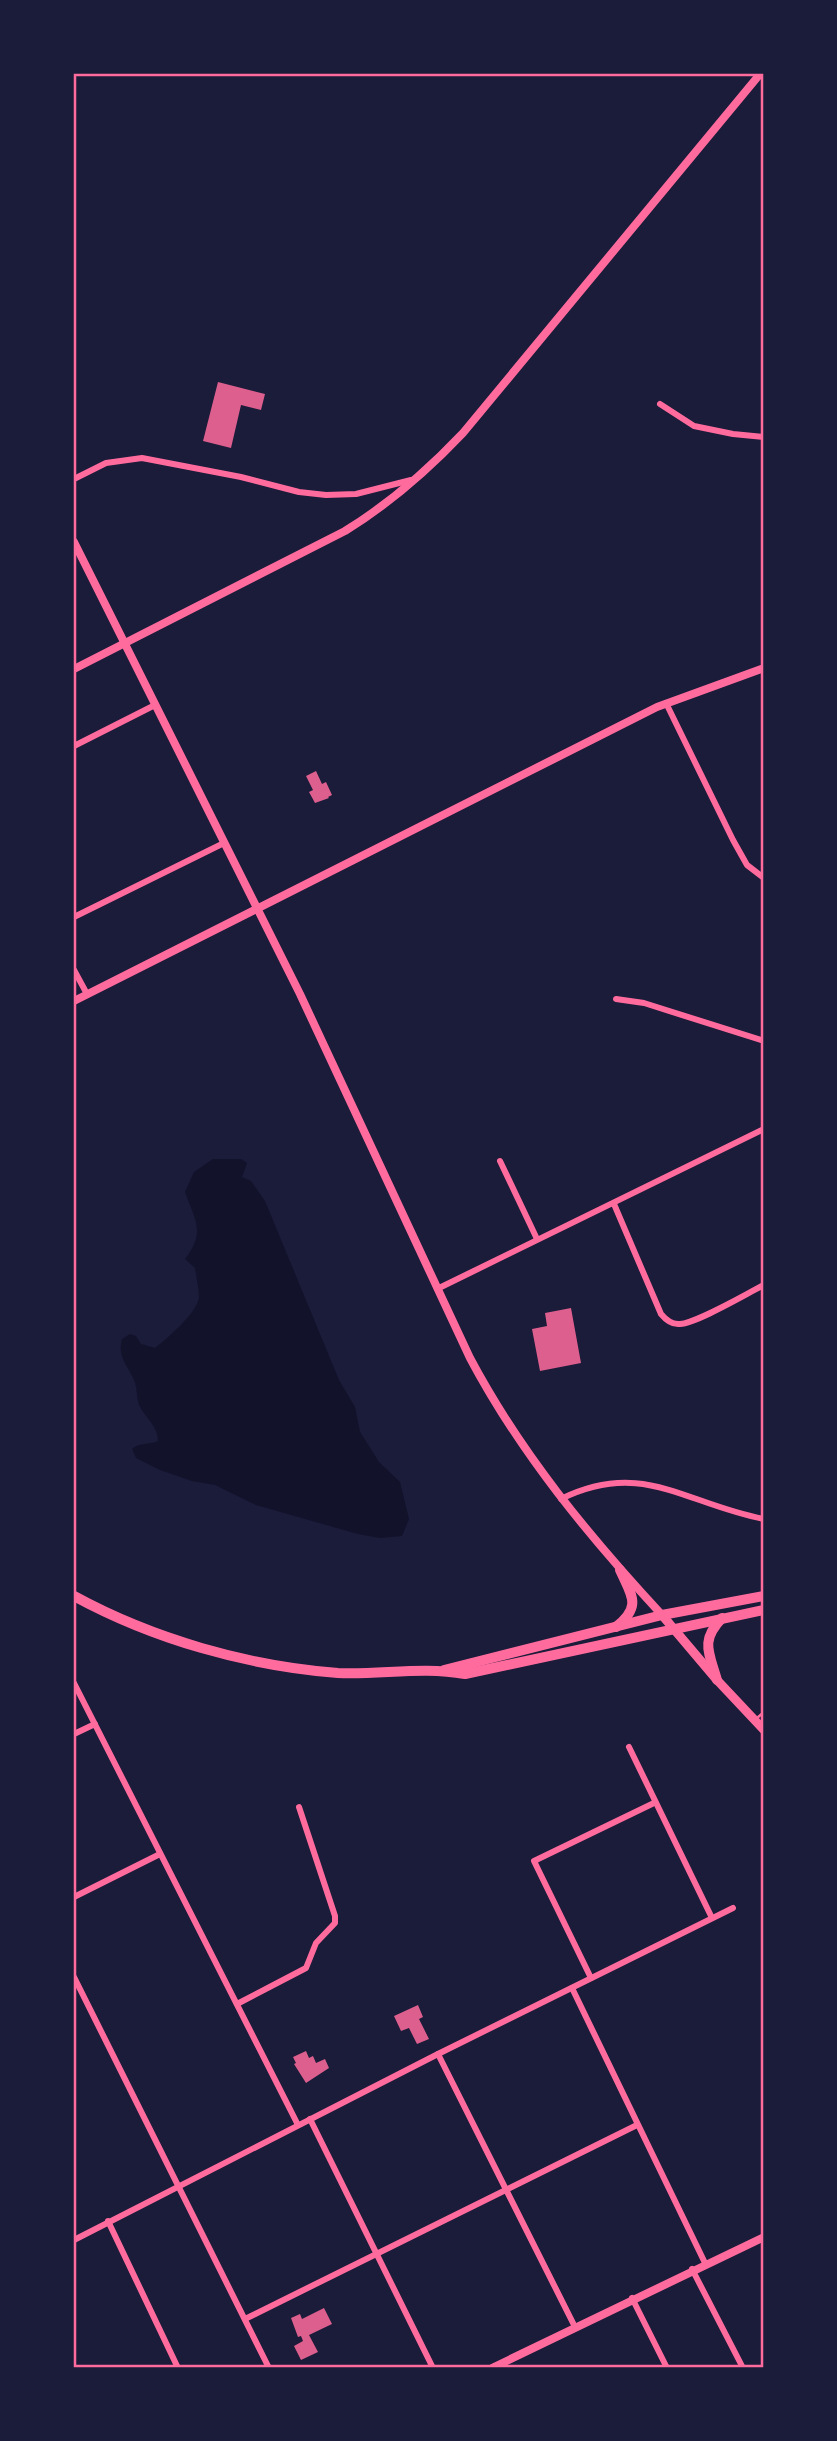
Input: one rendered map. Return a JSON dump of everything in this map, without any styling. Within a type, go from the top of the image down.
[{"type":"main road","points":[[614,1628],[630,1613],[633,1604],[620,1570]]},
{"type":"main road","points":[[74,1596],[153,1631],[208,1649],[317,1671],[357,1674],[443,1670],[465,1674],[764,1610]]},
{"type":"main road","points":[[443,1670],[662,1615],[764,1596]]},
{"type":"main road","points":[[662,1615],[764,1730]]},
{"type":"main road","points":[[717,1680],[706,1644],[709,1635],[722,1618]]},
{"type":"street","points":[[74,668],[345,531],[417,479],[463,433],[760,74]]},
{"type":"street","points":[[660,404],[694,426],[764,437]]},
{"type":"street","points":[[74,479],[106,463],[142,458],[228,474],[299,492],[326,495],[356,494],[417,479]]},
{"type":"street","points":[[74,542],[258,908],[487,1390],[524,1449],[561,1499],[620,1570],[662,1615]]},
{"type":"street","points":[[74,1001],[666,703],[764,668]]},
{"type":"street","points":[[666,703],[733,840],[747,865],[764,878]]},
{"type":"street","points":[[74,746],[155,705]]},
{"type":"street","points":[[74,917],[224,843]]},
{"type":"street","points":[[74,970],[86,994]]},
{"type":"street","points":[[616,999],[644,1003],[764,1041]]},
{"type":"street","points":[[438,1289],[764,1129]]},
{"type":"street","points":[[500,1161],[537,1239]]},
{"type":"street","points":[[614,1203],[661,1314],[673,1323],[688,1322],[764,1285]]},
{"type":"street","points":[[561,1499],[591,1486],[613,1482],[642,1483],[764,1519]]},
{"type":"street","points":[[74,1683],[298,2125]]},
{"type":"street","points":[[74,1734],[95,1724]]},
{"type":"street","points":[[629,1747],[712,1918]]},
{"type":"street","points":[[591,1978],[534,1861],[654,1803]]},
{"type":"street","points":[[237,2004],[306,1968],[316,1942],[335,1923],[299,1807]]},
{"type":"street","points":[[74,1897],[160,1854]]},
{"type":"street","points":[[74,2240],[438,2054],[733,1908]]},
{"type":"street","points":[[74,1977],[269,2368]]},
{"type":"street","points":[[572,1987],[705,2263]]},
{"type":"street","points":[[438,2054],[575,2327]]},
{"type":"street","points":[[310,2119],[433,2368]]},
{"type":"street","points":[[245,2319],[637,2124]]},
{"type":"street","points":[[108,2221],[178,2368]]},
{"type":"street","points":[[492,2368],[692,2269],[764,2237]]},
{"type":"street","points":[[692,2269],[743,2368]]},
{"type":"street","points":[[632,2298],[667,2368]]},
{"type":"lane","points":[[755,1721],[764,1712]]},
{"type":"shaded area","points":[[213,1159],[241,1159],[247,1163],[242,1177],[251,1181],[265,1201],[339,1380],[355,1407],[360,1432],[379,1462],[400,1482],[409,1519],[402,1536],[380,1538],[358,1534],[256,1505],[215,1485],[192,1481],[136,1458],[132,1449],[158,1441],[158,1436],[139,1404],[135,1383],[122,1356],[122,1339],[130,1334],[136,1336],[141,1344],[155,1348],[181,1325],[197,1303],[199,1293],[195,1268],[185,1259],[195,1241],[197,1226],[185,1192],[194,1172]]},
{"type":"building","points":[[218,382],[265,394],[261,410],[241,405],[231,448],[203,441]]},
{"type":"building","points":[[316,771],[322,784],[326,782],[332,795],[315,803],[309,792],[313,790],[306,776]]},
{"type":"building","points":[[571,1308],[581,1363],[540,1371],[532,1329],[547,1326],[545,1313]]},
{"type":"building","points":[[418,2005],[423,2017],[419,2019],[429,2039],[417,2044],[409,2028],[401,2031],[394,2016]]},
{"type":"building","points":[[306,2051],[309,2058],[313,2056],[316,2063],[325,2059],[329,2068],[306,2083],[294,2064],[296,2063],[293,2057]]},
{"type":"building","points":[[324,2308],[332,2324],[309,2335],[318,2352],[301,2360],[294,2346],[303,2341],[301,2336],[298,2337],[291,2318],[300,2314],[302,2319]]}]
